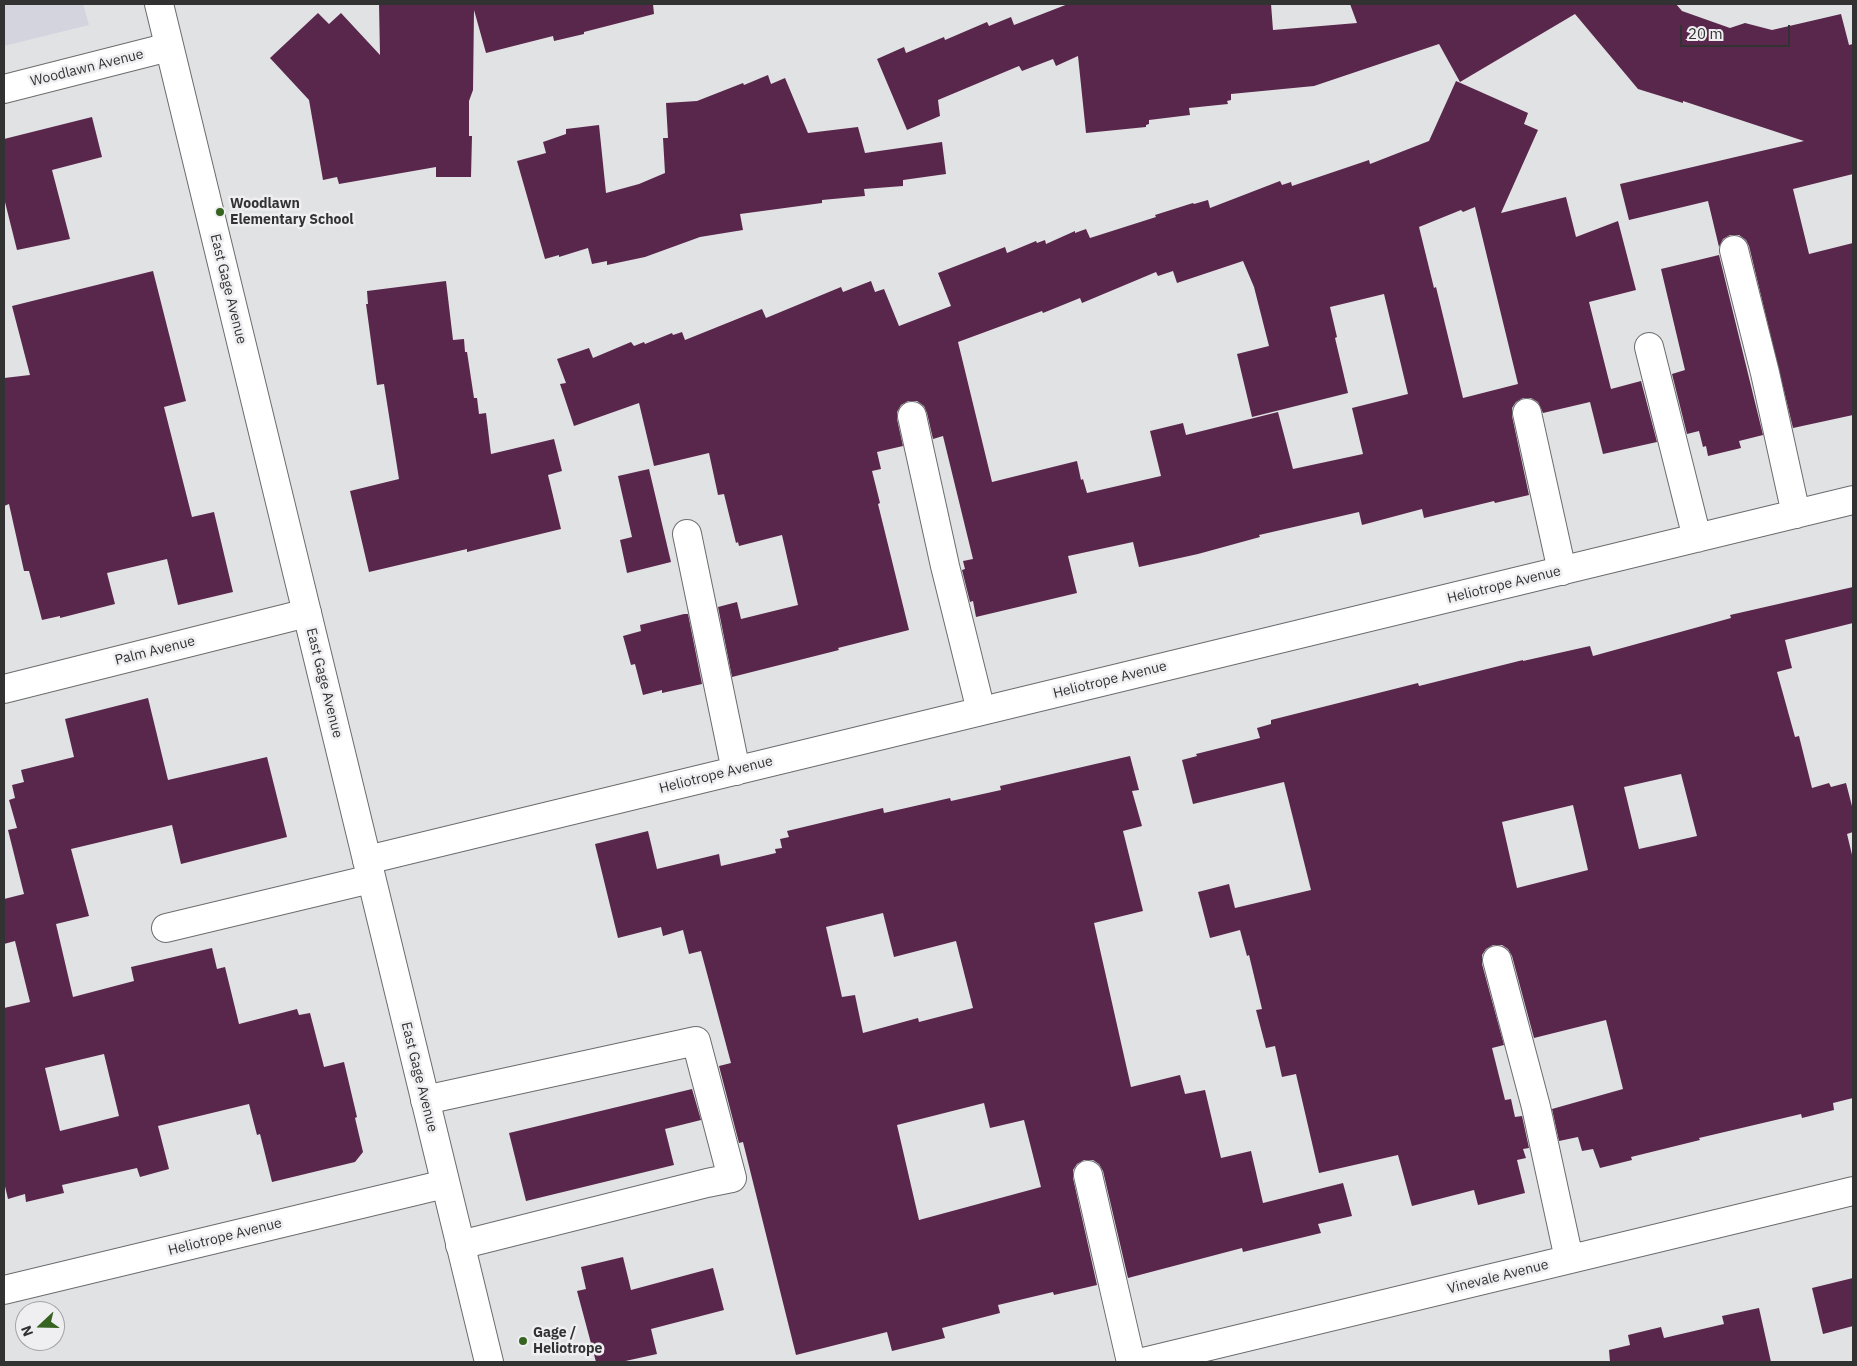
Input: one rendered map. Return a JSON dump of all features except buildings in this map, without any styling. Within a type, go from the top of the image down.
[{"type":"street","name":"East Gage Avenue","points":[[159,4],[488,1362]]},
{"type":"street","name":"Woodlawn Avenue","points":[[4,90],[169,47]]},
{"type":"street","points":[[1734,250],[1765,373],[1796,514]]},
{"type":"street","points":[[1649,346],[1697,538]]},
{"type":"street","points":[[1527,413],[1562,571]]},
{"type":"street","points":[[912,416],[944,566],[981,711]]},
{"type":"street","name":"Heliotrope Avenue","points":[[166,928],[369,869],[736,771],[1853,500]]},
{"type":"street","points":[[688,534],[736,771]]},
{"type":"street","name":"Palm Avenue","points":[[4,690],[307,613]]},
{"type":"street","points":[[1497,960],[1536,1107],[1569,1259]]},
{"type":"street","points":[[425,1100],[696,1041],[732,1178],[460,1245]]},
{"type":"street","points":[[1088,1175],[1131,1362]]},
{"type":"street","name":"Heliotrope Avenue","points":[[4,1290],[446,1184]]},
{"type":"street","name":"Vinevale Avenue","points":[[1143,1362],[1853,1191]]},
{"type":"shaded area","points":[[4,4],[83,4],[89,25],[4,46]]},
{"type":"place","name":"Woodlawn Elementary School","points":[[220,212]]},
{"type":"place","name":"Gage / Heliotrope","points":[[523,1341]]}]
